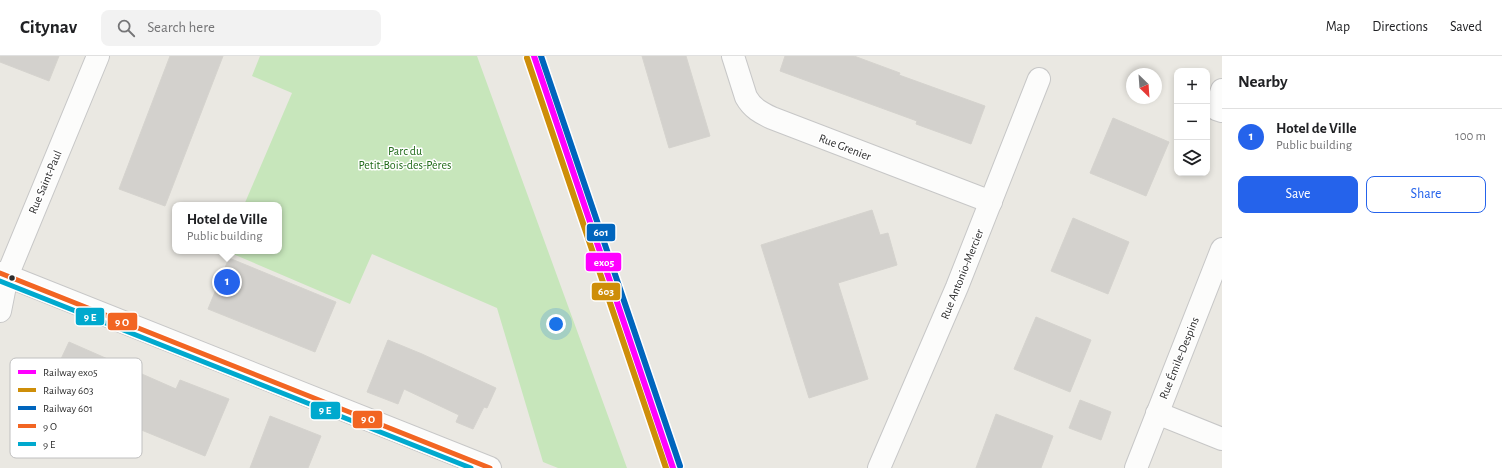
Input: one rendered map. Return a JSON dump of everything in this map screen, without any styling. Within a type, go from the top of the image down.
[{"type":"street","name":"Rue Saint-Paul","points":[[0,311],[3,274],[98,56]]},
{"type":"street","name":"Rue Grenier","points":[[733,56],[746,97],[757,110],[772,118],[991,202]]},
{"type":"street","name":"Rue Antonio-Mercier","points":[[879,468],[957,287],[1039,79]]},
{"type":"street","points":[[1222,90],[1216,109],[1222,111]]},
{"type":"street","name":"Rue Émile-Despins","points":[[1136,468],[1222,249]]},
{"type":"street","points":[[3,274],[444,460],[490,468]]},
{"type":"street","points":[[1157,413],[1222,439]]},
{"type":"green space","name":"Parc du Petit-Bois-des-Pères","points":[[260,56],[477,56],[627,468],[558,468],[543,462],[497,308],[372,254],[350,304],[233,254],[282,254],[282,202],[245,202],[292,93],[252,76]]},
{"type":"building","points":[[0,56],[59,56],[49,81],[0,62]]},
{"type":"building","points":[[170,56],[223,56],[165,206],[119,189]]},
{"type":"building","points":[[642,56],[686,56],[710,136],[669,148]]},
{"type":"building","points":[[785,56],[854,56],[900,73],[899,75],[985,106],[971,144],[916,124],[917,121],[780,71]]},
{"type":"building","points":[[1113,118],[1169,142],[1146,196],[1090,173]]},
{"type":"building","points":[[872,210],[880,235],[888,233],[897,265],[838,283],[868,379],[809,398],[761,245]]},
{"type":"building","points":[[1073,218],[1129,242],[1108,294],[1051,271]]},
{"type":"building","points":[[229,258],[336,302],[315,352],[208,309]]},
{"type":"building","points":[[1036,317],[1091,340],[1070,392],[1014,369]]},
{"type":"building","points":[[388,340],[496,388],[487,408],[484,407],[473,429],[456,422],[459,415],[404,389],[398,404],[367,392]]},
{"type":"building","points":[[69,342],[105,358],[61,358]]},
{"type":"building","points":[[142,374],[176,389],[180,380],[229,399],[205,456],[142,430]]},
{"type":"building","points":[[1080,400],[1111,412],[1101,440],[1069,428]]},
{"type":"building","points":[[996,414],[1053,436],[1041,468],[976,468]]},
{"type":"building","points":[[270,416],[321,436],[308,468],[250,468]]},
{"type":"rail line","name":"exo5","points":[[534,56],[673,468]]},
{"type":"rail line","name":"601","points":[[541,56],[680,466]]},
{"type":"rail line","name":"603","points":[[527,58],[666,468]]},
{"type":"transit line","points":[[0,273],[490,468]]},
{"type":"transit line","points":[[0,281],[471,468]]},
{"type":"place","name":"Hotel de Ville","points":[[227,282]]}]
